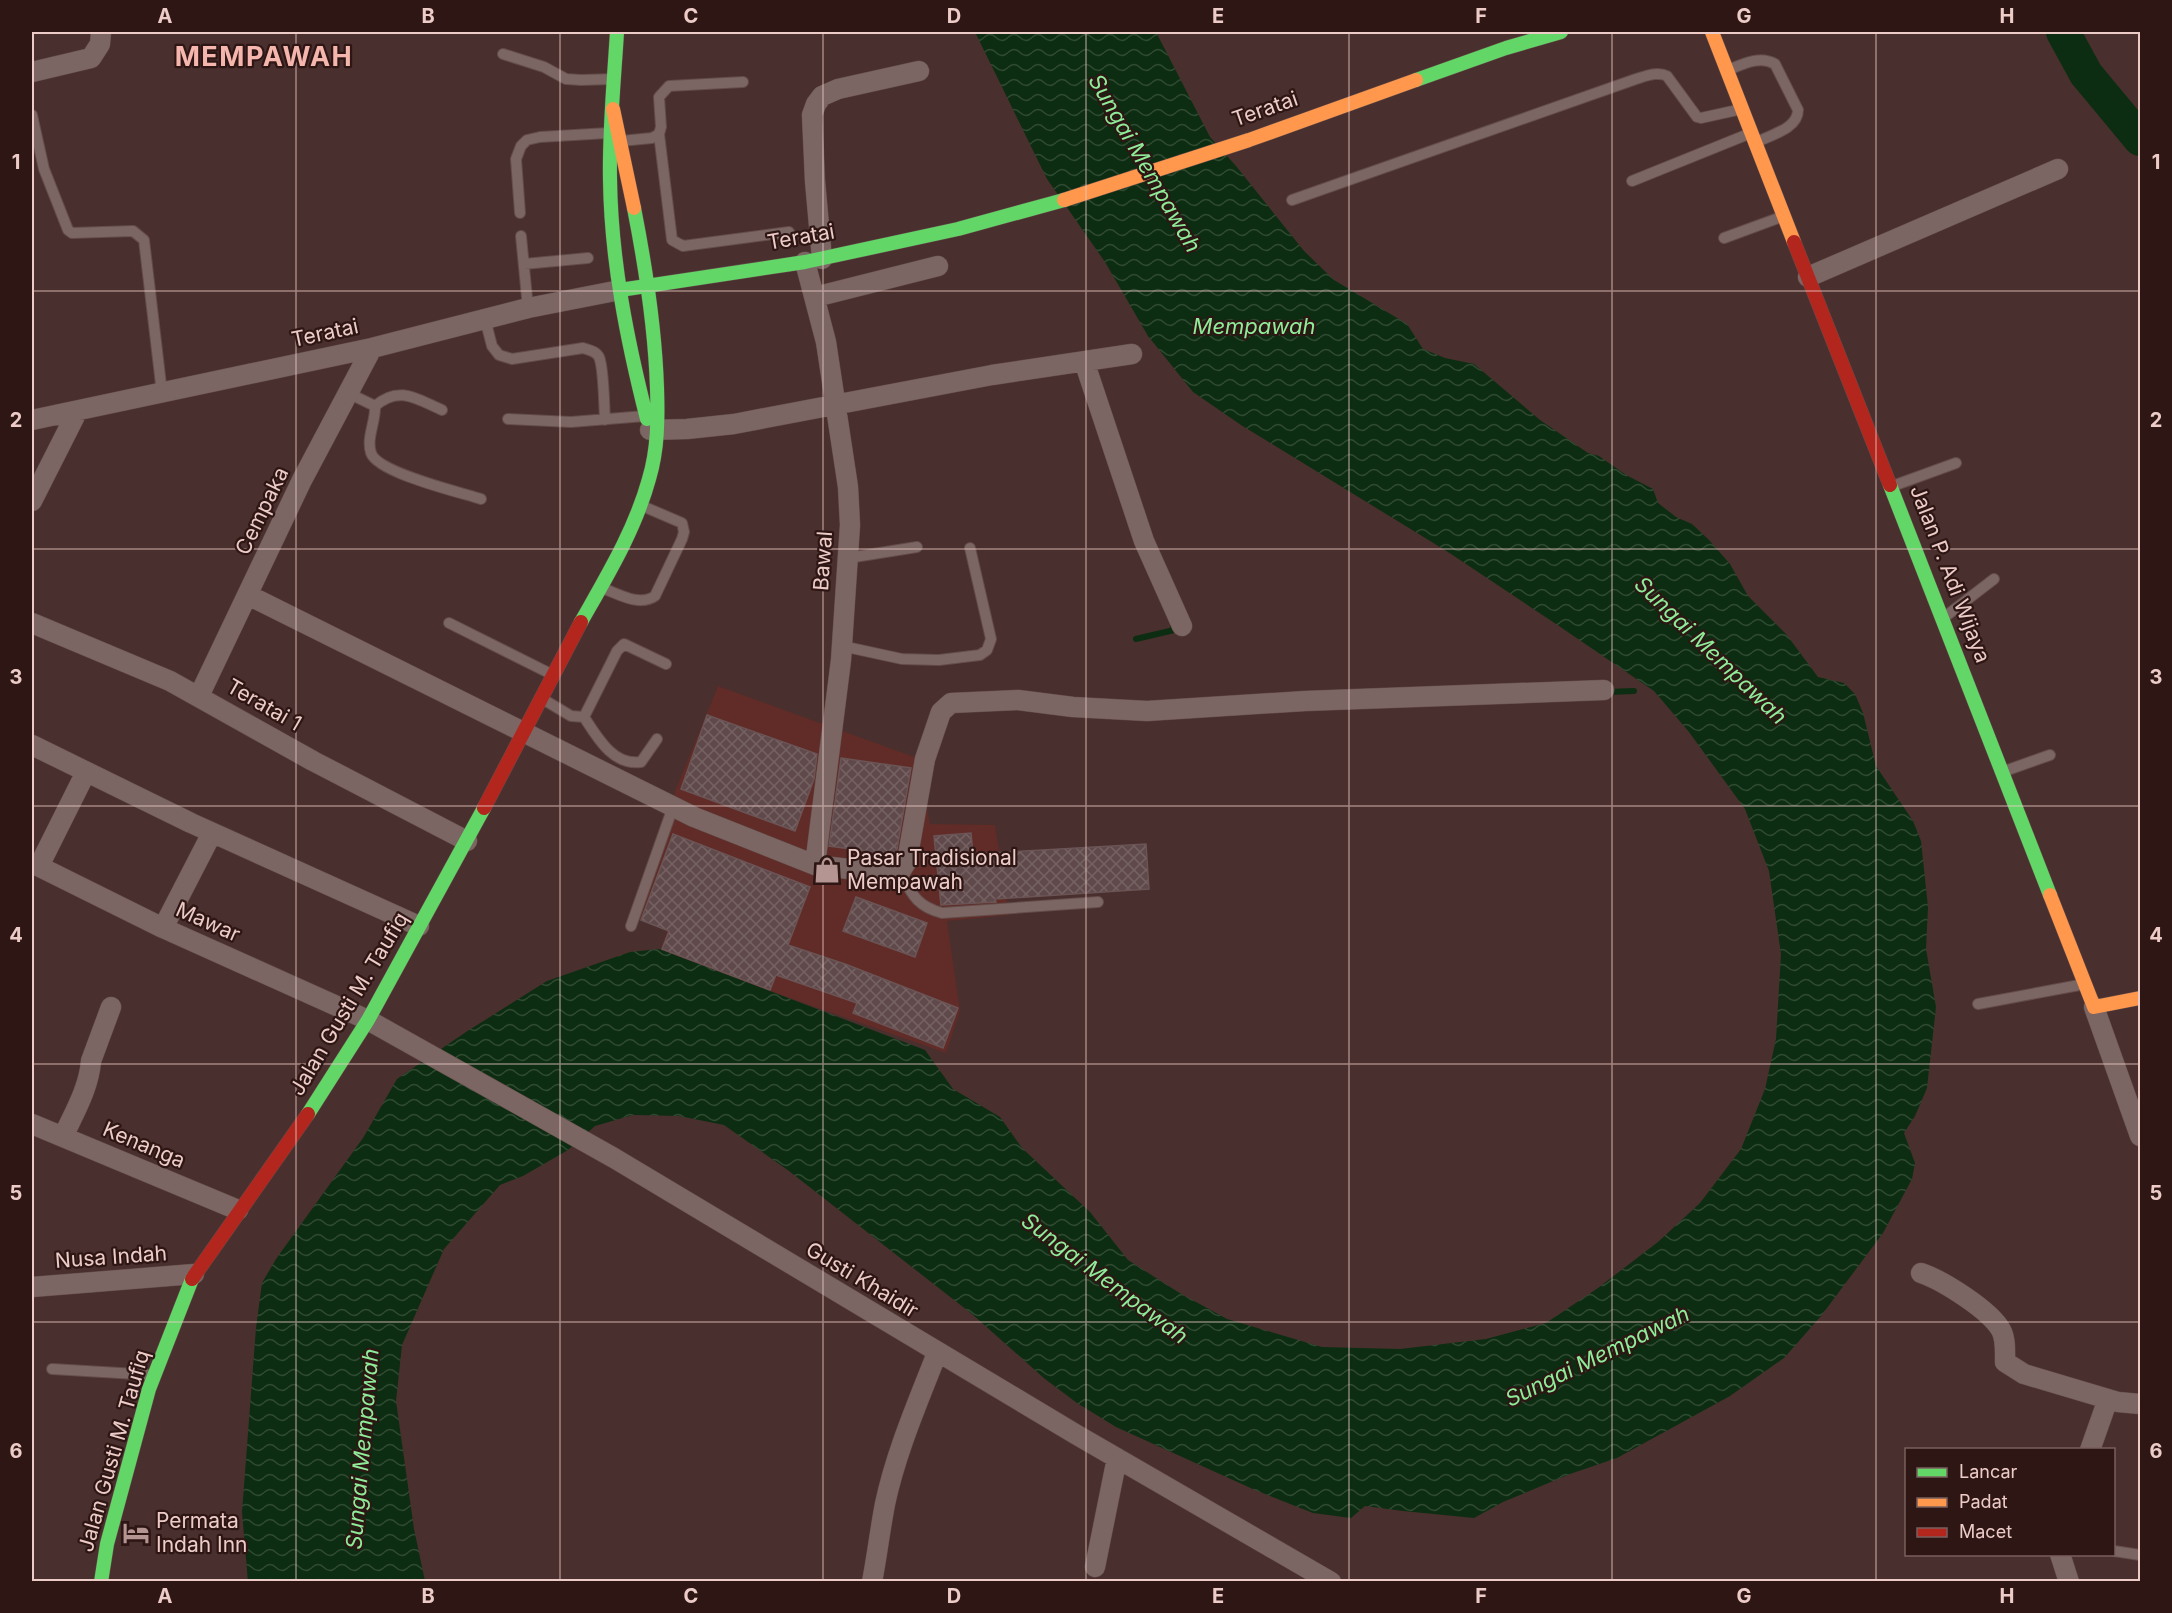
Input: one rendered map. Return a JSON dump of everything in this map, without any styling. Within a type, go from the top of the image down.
[{"type":"main road","name":"Jalan Gusti M. Taufiq","points":[[617,32],[613,110],[616,137],[650,285],[659,406],[652,425]]},
{"type":"main road","name":"Teratai","points":[[620,290],[814,260],[958,229],[1071,198],[1249,141],[1506,48],[1561,32]]},
{"type":"main road","name":"Jalan P. Adi Wijaya","points":[[1712,32],[2094,1007]]},
{"type":"main road","name":"Jalan Gusti M. Taufiq","points":[[100,1581],[123,1482],[154,1375],[194,1274],[306,1117],[368,1020],[467,841],[540,698],[616,558],[650,477],[654,452],[652,425],[632,363],[615,245],[616,137]]},
{"type":"main road","points":[[2094,1007],[2140,998]]},
{"type":"street","points":[[32,72],[91,58],[99,44],[101,32]]},
{"type":"street","name":"Bawal","points":[[815,865],[831,751],[842,646],[850,525],[848,487],[826,342],[814,297],[812,115],[822,96],[838,89],[919,71]]},
{"type":"street","points":[[1808,277],[2058,169]]},
{"type":"street","points":[[814,297],[938,266]]},
{"type":"street","name":"Teratai","points":[[32,420],[372,348],[528,308],[620,290]]},
{"type":"street","name":"Cempaka","points":[[199,696],[302,480],[372,348]]},
{"type":"street","points":[[652,425],[687,429],[734,424],[992,375],[1132,354]]},
{"type":"street","points":[[1084,361],[1144,541],[1182,626]]},
{"type":"street","points":[[32,501],[77,412]]},
{"type":"street","points":[[248,595],[694,817],[815,865],[891,874],[900,872],[909,854],[920,784],[930,744],[941,712],[951,703],[1018,700],[1073,707],[1147,711],[1305,700],[1604,690]]},
{"type":"street","name":"Teratai 1","points":[[32,623],[170,681],[313,761],[467,841]]},
{"type":"street","points":[[32,745],[212,832],[419,926]]},
{"type":"street","points":[[35,864],[87,772]]},
{"type":"street","points":[[164,928],[212,832]]},
{"type":"street","name":"Mawar","points":[[35,864],[164,928],[368,1020]]},
{"type":"street","points":[[63,1137],[83,1094],[93,1055],[111,1006]]},
{"type":"street","name":"Jalan P. Adi Wijaya","points":[[2094,1007],[2140,1136]]},
{"type":"street","name":"Gusti Khaidir","points":[[368,1020],[614,1158],[938,1353],[1331,1581]]},
{"type":"street","name":"Kenanga","points":[[32,1124],[238,1210]]},
{"type":"street","points":[[1921,1273],[1949,1285],[1991,1318],[2000,1328],[2006,1362],[2010,1367],[2024,1374],[2118,1402],[2140,1404]]},
{"type":"street","name":"Nusa Indah","points":[[32,1287],[194,1274]]},
{"type":"street","points":[[872,1581],[885,1504],[898,1458],[910,1421],[938,1353]]},
{"type":"street","points":[[2090,1448],[2108,1399]]},
{"type":"street","points":[[1095,1567],[1117,1458]]},
{"type":"street","points":[[2061,1556],[2069,1581]]},
{"type":"lane","points":[[503,54],[544,67],[567,79],[614,80]]},
{"type":"lane","points":[[1632,181],[1794,124],[1798,110],[1775,64],[1770,61],[1753,61],[1727,70]]},
{"type":"lane","points":[[1292,200],[1654,74],[1667,76],[1698,117],[1742,109]]},
{"type":"lane","points":[[743,82],[669,86],[659,97],[661,127],[659,134],[672,240],[683,246],[789,232]]},
{"type":"lane","points":[[32,115],[44,169],[68,230],[72,232],[134,231],[144,240],[162,393]]},
{"type":"lane","points":[[520,213],[516,159],[521,146],[527,140],[540,137],[652,138],[659,134]]},
{"type":"lane","points":[[1724,238],[1784,216]]},
{"type":"lane","points":[[521,236],[528,308]]},
{"type":"lane","points":[[524,264],[588,258]]},
{"type":"lane","points":[[485,319],[492,345],[499,355],[512,359],[583,348],[593,351],[599,357],[601,366],[605,420]]},
{"type":"lane","points":[[348,393],[375,406]]},
{"type":"lane","points":[[375,406],[390,396],[402,394],[442,410]]},
{"type":"lane","points":[[375,406],[370,445],[371,453],[378,463],[393,471],[481,499]]},
{"type":"lane","points":[[508,420],[571,422],[605,420],[652,425]]},
{"type":"lane","points":[[1890,487],[1956,463]]},
{"type":"lane","points":[[600,587],[639,601],[647,601],[655,596],[684,532],[682,523],[639,505]]},
{"type":"lane","points":[[848,558],[917,547]]},
{"type":"lane","points":[[842,646],[902,659],[939,660],[980,655],[987,650],[991,639],[970,548]]},
{"type":"lane","points":[[1942,619],[1994,579]]},
{"type":"lane","points":[[449,623],[553,675]]},
{"type":"lane","points":[[584,717],[622,645],[626,644],[666,664]]},
{"type":"lane","points":[[540,698],[571,716],[584,717]]},
{"type":"lane","points":[[584,717],[598,739],[617,757],[641,762],[657,739]]},
{"type":"lane","points":[[2002,772],[2050,754]]},
{"type":"lane","points":[[631,926],[673,807]]},
{"type":"lane","points":[[900,872],[913,897],[924,906],[942,913],[1098,902]]},
{"type":"lane","points":[[1978,1004],[2085,983]]},
{"type":"lane","points":[[52,1368],[154,1375]]},
{"type":"lane","points":[[2115,1551],[2140,1555]]},
{"type":"shaded area","name":"Pasar Tradisional Mempawah","points":[[718,686],[917,758],[930,824],[995,825],[1009,915],[947,921],[960,1011],[946,1053],[770,991],[661,949],[667,931],[638,919],[676,789]]},
{"type":"water","name":"Mempawah","points":[[975,32],[1156,32],[1210,137],[1304,251],[1334,280],[1407,324],[1423,349],[1445,358],[1474,364],[1540,420],[1588,453],[1599,456],[1626,475],[1653,489],[1658,503],[1676,517],[1692,524],[1709,540],[1730,564],[1748,596],[1786,634],[1818,677],[1844,683],[1855,694],[1863,713],[1876,766],[1913,821],[1921,841],[1928,907],[1926,949],[1936,1007],[1927,1088],[1915,1116],[1904,1133],[1915,1163],[1912,1179],[1883,1233],[1821,1316],[1784,1358],[1730,1396],[1617,1458],[1570,1474],[1503,1502],[1474,1518],[1365,1506],[1351,1518],[1313,1513],[1255,1490],[1116,1427],[1077,1403],[1045,1379],[972,1314],[789,1171],[724,1125],[679,1116],[633,1115],[595,1126],[568,1150],[523,1176],[500,1185],[444,1249],[402,1345],[396,1401],[414,1529],[425,1581],[248,1582],[242,1512],[256,1328],[262,1283],[276,1259],[363,1138],[397,1079],[547,981],[630,952],[659,949],[925,1050],[953,1089],[1000,1117],[1022,1148],[1090,1212],[1128,1260],[1178,1292],[1227,1319],[1322,1347],[1400,1349],[1486,1339],[1546,1323],[1598,1288],[1658,1242],[1700,1203],[1741,1149],[1765,1089],[1776,1039],[1781,954],[1769,871],[1745,809],[1689,732],[1654,691],[1448,552],[1241,425],[1193,392],[1148,336],[1105,262],[1047,179]]},
{"type":"building","points":[[707,715],[817,754],[814,779],[795,831],[681,789]]},
{"type":"building","points":[[841,758],[911,768],[896,855],[829,846]]},
{"type":"building","points":[[971,833],[973,854],[1146,844],[1149,889],[995,899],[996,902],[941,905],[934,836]]},
{"type":"building","points":[[673,834],[810,887],[788,945],[845,964],[958,1008],[943,1048],[853,1013],[857,1003],[776,975],[770,990],[662,949],[669,931],[641,920]]},
{"type":"building","points":[[856,897],[927,923],[915,957],[843,931]]},
{"type":"waterway","points":[[2063,32],[2086,74],[2140,139]]},
{"type":"waterway","points":[[1136,639],[1174,630],[1173,626]]},
{"type":"waterway","points":[[1607,692],[1634,691]]},
{"type":"traffic: fast","points":[[617,32],[610,161],[613,240],[627,330],[647,419]]},
{"type":"traffic: fast","points":[[1416,80],[1506,48],[1561,32]]},
{"type":"traffic: fast","points":[[620,290],[805,262],[958,229],[1064,200]]},
{"type":"traffic: fast","points":[[581,622],[636,516],[649,479],[656,445],[656,365],[652,320],[634,208]]},
{"type":"traffic: fast","points":[[1890,485],[2050,895]]},
{"type":"traffic: fast","points":[[308,1114],[368,1020],[484,808]]},
{"type":"traffic: fast","points":[[101,1582],[107,1544],[149,1389],[192,1279]]},
{"type":"traffic: slow","points":[[1712,32],[1794,242]]},
{"type":"traffic: slow","points":[[1064,200],[1249,140],[1416,80]]},
{"type":"traffic: slow","points":[[613,109],[634,208]]},
{"type":"traffic: slow","points":[[2050,895],[2094,1007],[2140,998]]},
{"type":"traffic: jam","points":[[1794,242],[1890,485]]},
{"type":"traffic: jam","points":[[484,808],[581,622]]},
{"type":"traffic: jam","points":[[192,1279],[308,1114]]},
{"type":"place","name":"Pasar Tradisional Mempawah","points":[[827,870]]},
{"type":"place","name":"Permata Indah Inn","points":[[136,1533]]},
{"type":"district","name":"MEMPAWAH","points":[[264,57]]},
{"type":"water label","name":"Sungai Mempawah","points":[[1145,163]]},
{"type":"water label","name":"Sungai Mempawah","points":[[1711,650]]},
{"type":"water label","name":"Sungai Mempawah","points":[[1105,1278]]},
{"type":"water label","name":"Sungai Mempawah","points":[[1597,1356]]},
{"type":"water label","name":"Sungai Mempawah","points":[[362,1449]]}]
